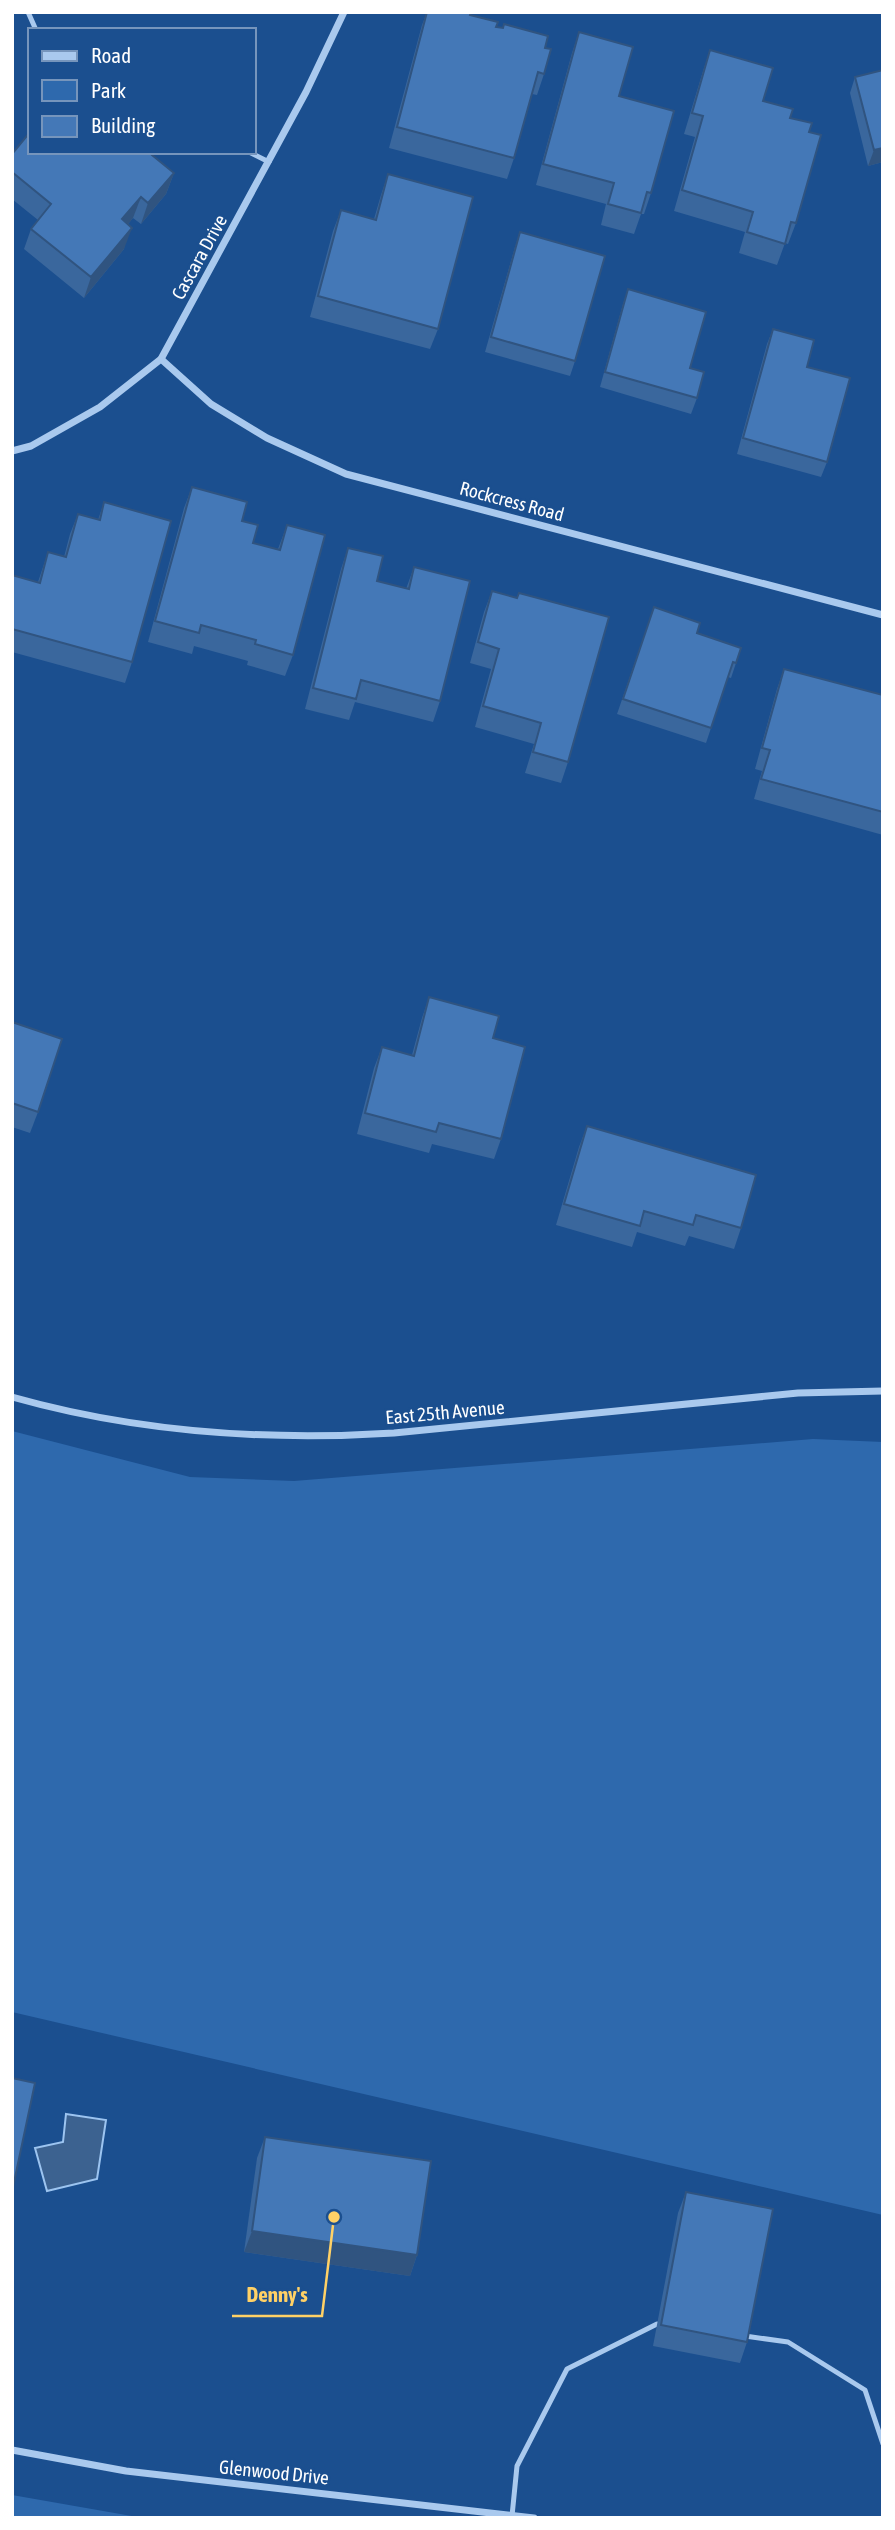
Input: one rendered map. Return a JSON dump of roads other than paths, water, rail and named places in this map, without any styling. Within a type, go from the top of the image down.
[{"type":"street","name":"Cascara Drive","points":[[12,452],[31,446],[100,407],[161,359],[306,92],[344,12]]},
{"type":"street","name":"Rockcress Road","points":[[161,359],[222,411],[267,438],[346,474],[883,615]]},
{"type":"street","name":"East 25th Avenue","points":[[12,1396],[41,1405],[179,1430],[331,1437],[798,1393],[883,1391]]},
{"type":"street","name":"Glenwood Drive","points":[[12,2450],[126,2471],[534,2518]]},
{"type":"lane","points":[[28,12],[35,28]]},
{"type":"lane","points":[[253,154],[269,162]]},
{"type":"lane","points":[[512,2516],[517,2466],[567,2369],[657,2324]]},
{"type":"lane","points":[[745,2336],[788,2342],[865,2390],[883,2444]]},
{"type":"place","name":"Denny's","points":[[334,2217]]}]
